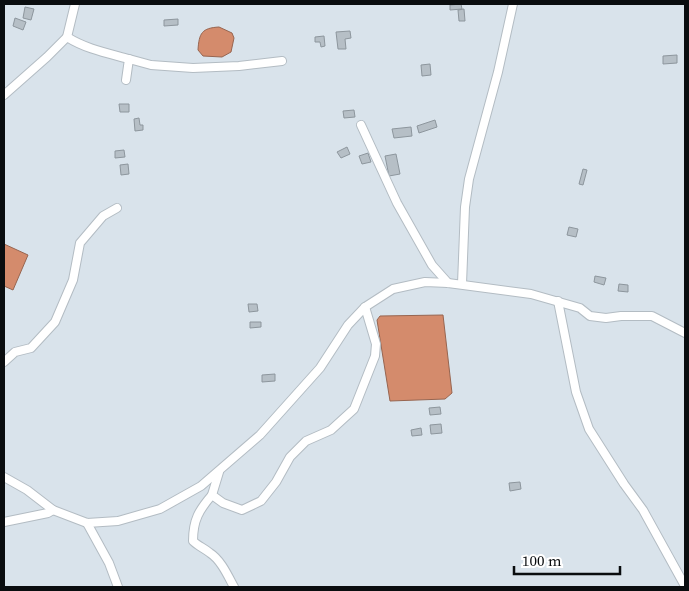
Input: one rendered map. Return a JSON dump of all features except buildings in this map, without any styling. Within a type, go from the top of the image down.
[{"type":"street","points":[[4,95],[47,57],[66,36],[74,4]]},
{"type":"street","points":[[462,284],[465,207],[469,179],[498,72],[513,4]]},
{"type":"street","points":[[66,36],[78,44],[100,52],[151,65],[193,68],[238,66],[282,61]]},
{"type":"street","points":[[126,80],[129,59]]},
{"type":"street","points":[[361,125],[397,204],[432,265],[448,282]]},
{"type":"street","points":[[4,362],[15,352],[31,348],[55,322],[73,280],[80,243],[104,216],[117,208]]},
{"type":"street","points":[[4,477],[27,490],[53,510],[87,523],[118,521],[160,509],[201,486],[260,435],[309,380],[337,344],[348,325],[365,307],[393,289],[425,282],[448,282],[531,294],[580,308],[590,316],[606,318],[652,316],[685,333]]},
{"type":"street","points":[[558,301],[576,392],[589,429],[643,510],[685,586]]},
{"type":"street","points":[[212,495],[223,503],[242,510],[261,501],[276,482],[290,457],[306,441],[331,430],[354,409],[374,356],[376,344],[365,307]]},
{"type":"street","points":[[219,472],[212,495],[199,510],[193,528],[193,541],[211,553],[221,564],[234,587]]},
{"type":"street","points":[[4,522],[48,513],[53,510]]},
{"type":"street","points":[[87,523],[105,556],[118,587]]},
{"type":"shaded area","points":[[219,27],[232,33],[234,38],[231,52],[222,57],[203,56],[198,50],[202,32]]},
{"type":"shaded area","points":[[4,244],[28,255],[13,290],[4,286]]},
{"type":"shaded area","points":[[443,315],[452,393],[445,399],[390,401],[377,320],[380,316]]}]
